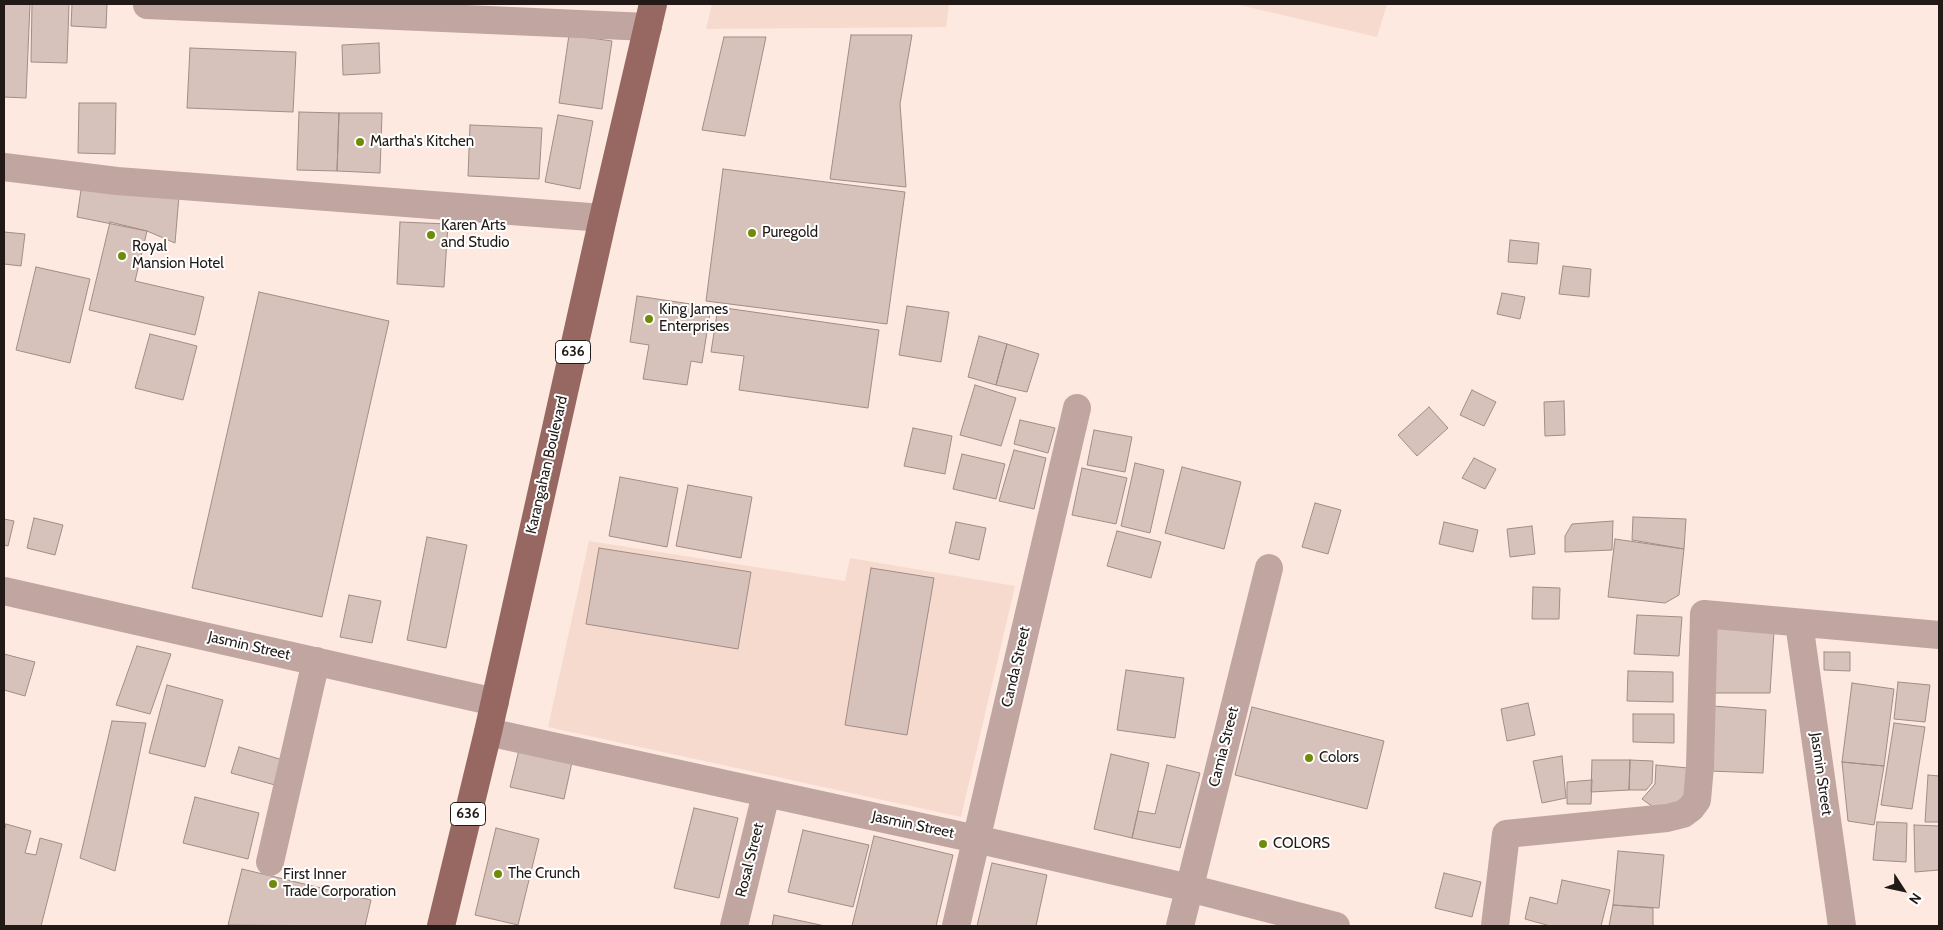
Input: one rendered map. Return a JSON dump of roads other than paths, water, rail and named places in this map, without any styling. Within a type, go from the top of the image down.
[{"type":"main road","name":"Karangahan Boulevard","points":[[441,926],[495,702],[650,15]]},
{"type":"street","points":[[147,4],[157,6],[650,15]]},
{"type":"street","points":[[4,167],[117,181],[603,218]]},
{"type":"street","name":"Canda Street","points":[[956,926],[1077,408]]},
{"type":"street","name":"Camia Street","points":[[1180,926],[1269,568]]},
{"type":"street","name":"Jasmin Street","points":[[4,591],[495,702]]},
{"type":"street","points":[[1495,926],[1506,834],[1668,818],[1683,814],[1692,808],[1697,800],[1700,766],[1704,614],[1799,623],[1939,629]]},
{"type":"street","name":"Jasmin Street","points":[[1799,623],[1842,926]]},
{"type":"street","points":[[270,862],[316,661]]},
{"type":"street","name":"Jasmin Street","points":[[488,732],[976,839],[1189,888],[1336,926]]},
{"type":"street","name":"Rosal Street","points":[[734,926],[766,794]]},
{"type":"place","name":"Martha's Kitchen","points":[[360,142]]},
{"type":"place","name":"Puregold","points":[[752,233]]},
{"type":"place","name":"Karen Arts and Studio","points":[[431,235]]},
{"type":"place","name":"Royal Mansion Hotel","points":[[122,256]]},
{"type":"place","name":"King James Enterprises","points":[[649,319]]},
{"type":"place","name":"Colors","points":[[1309,758]]},
{"type":"place","name":"COLORS","points":[[1263,844]]},
{"type":"place","name":"The Crunch","points":[[498,874]]},
{"type":"place","name":"First Inner Trade Corporation","points":[[273,884]]}]
